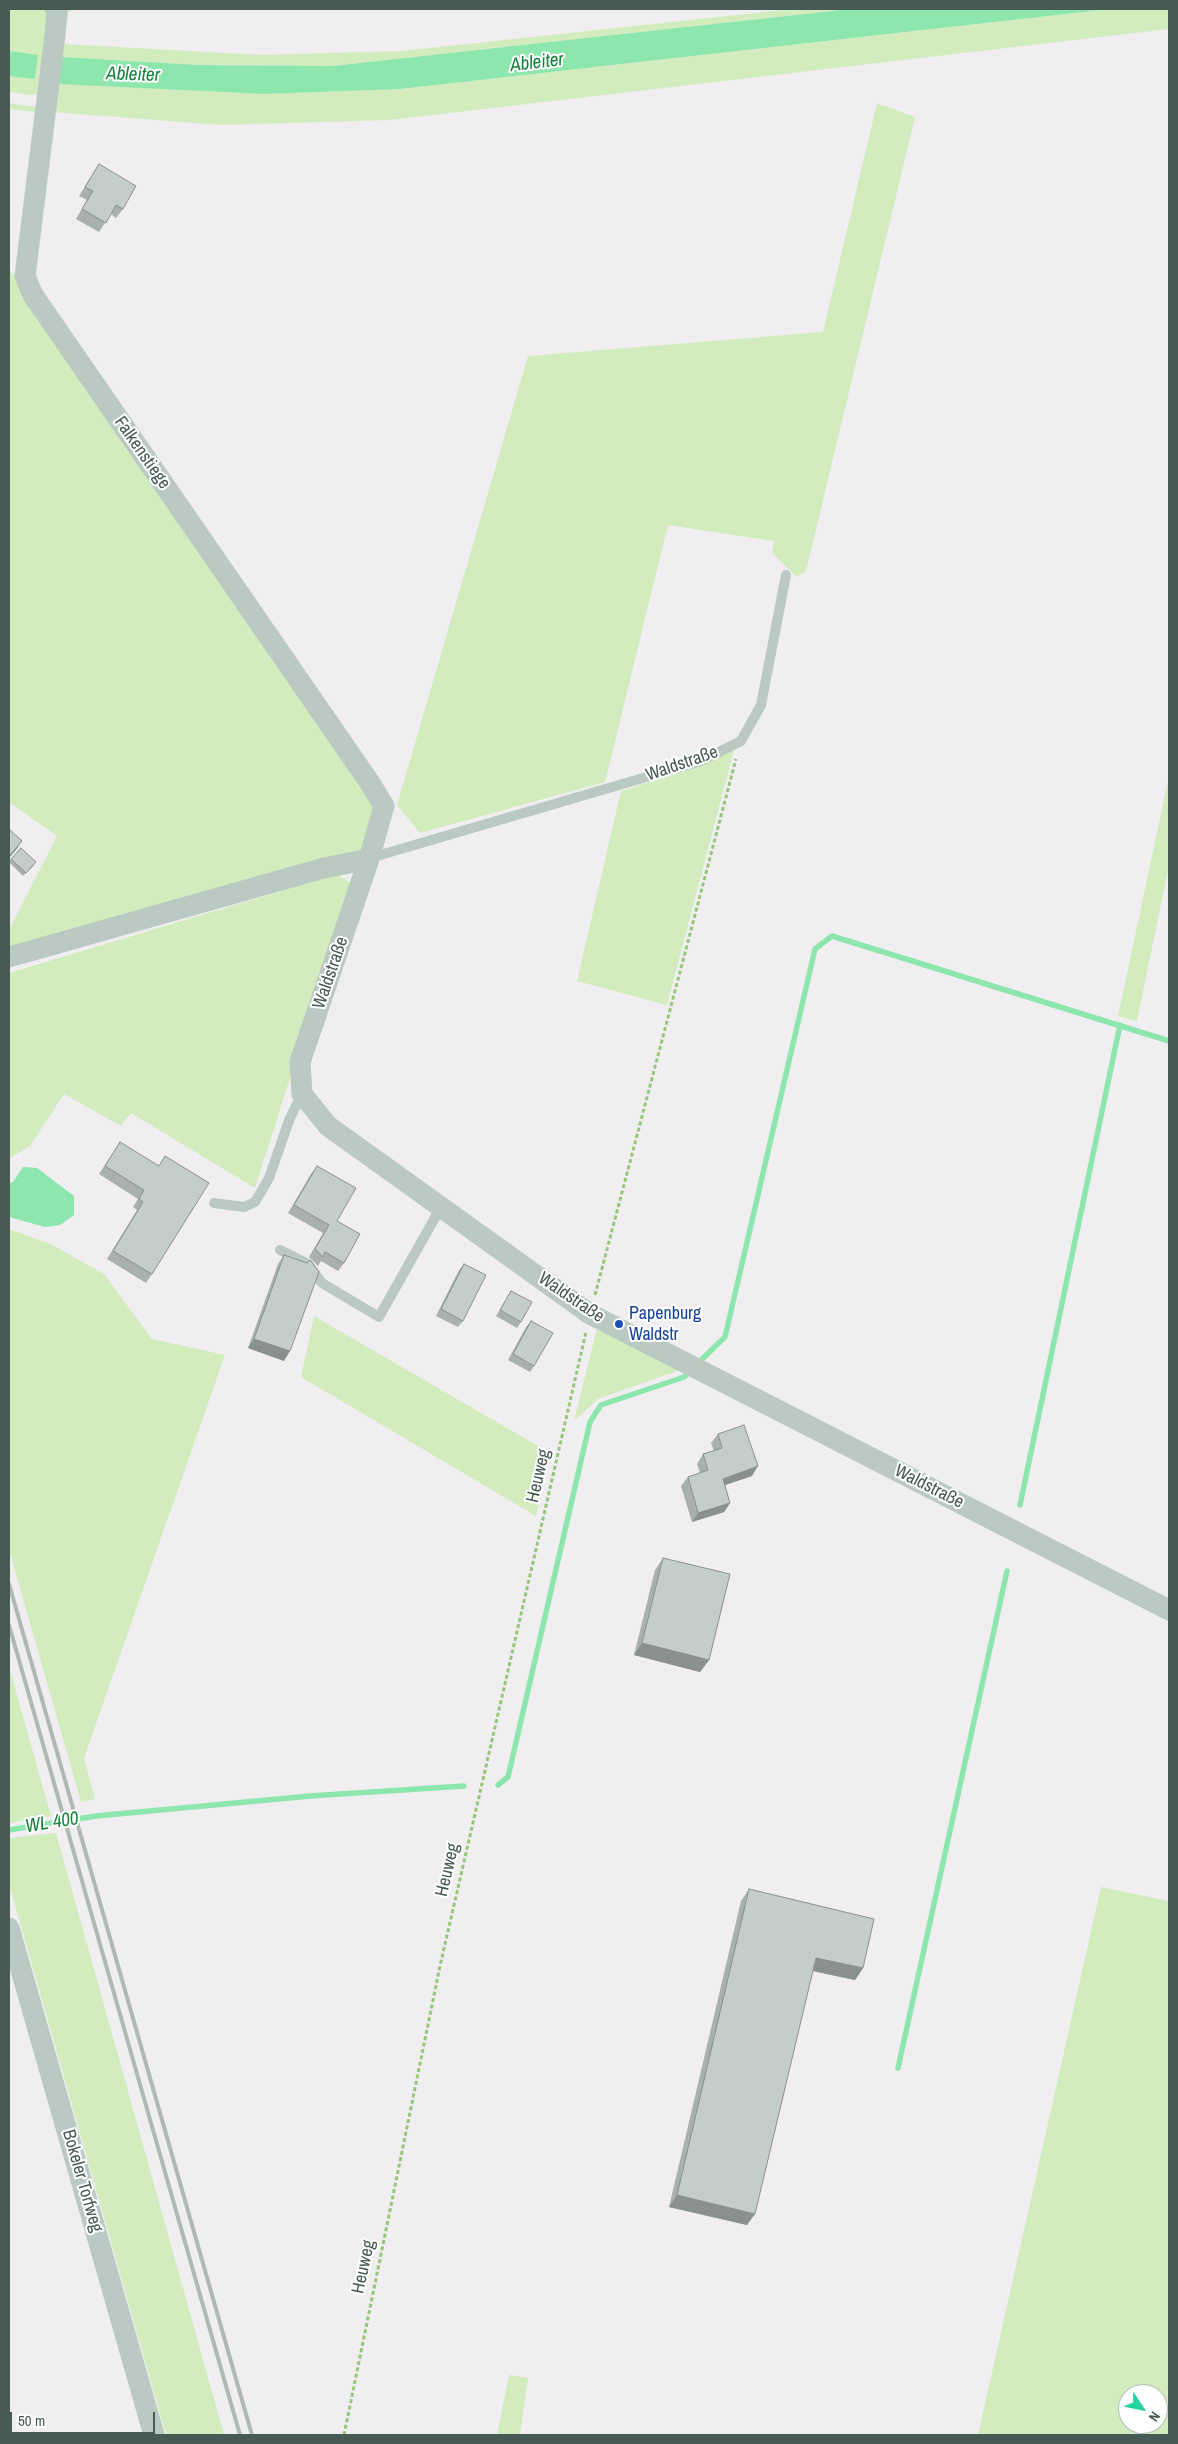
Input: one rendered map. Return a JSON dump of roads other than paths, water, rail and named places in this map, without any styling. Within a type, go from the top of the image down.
[{"type":"street","name":"Falkenstiege","points":[[55,9],[57,13],[25,276],[33,295],[375,790],[384,806],[369,859]]},
{"type":"street","name":"Waldstraße","points":[[9,957],[324,868],[369,859]]},
{"type":"street","name":"Waldstraße","points":[[369,859],[300,1062],[302,1094],[328,1126],[590,1314],[1169,1610]]},
{"type":"street","name":"Bokeler Torfweg","points":[[9,1928],[154,2435]]},
{"type":"lane","name":"Waldstraße","points":[[369,859],[701,760],[741,741],[761,705],[786,575]]},
{"type":"lane","points":[[214,1204],[244,1206],[255,1202],[269,1178],[290,1118],[302,1094]]},
{"type":"lane","points":[[280,1250],[308,1264],[322,1283],[379,1317],[441,1207]]},
{"type":"water","name":"Ableiter","points":[[850,9],[1110,9],[400,89],[265,94],[59,84],[62,57],[199,65],[332,66]]},
{"type":"water","points":[[9,51],[38,55],[35,79],[9,76]]},
{"type":"water","points":[[23,1167],[37,1168],[74,1196],[74,1215],[60,1225],[45,1227],[9,1217],[9,1183],[13,1182]]},
{"type":"waterway","points":[[698,1363],[725,1337],[815,949],[832,936],[1169,1041]]},
{"type":"waterway","points":[[1020,1505],[1120,1025]]},
{"type":"waterway","points":[[498,1785],[508,1777],[590,1422],[601,1405],[684,1377],[691,1370]]},
{"type":"waterway","points":[[898,2068],[1007,1571]]},
{"type":"waterway","name":"WL 400","points":[[9,1830],[96,1816],[310,1796],[464,1786]]},
{"type":"railway","points":[[9,1584],[252,2435]]},
{"type":"railway","points":[[9,1625],[240,2435]]},
{"type":"place","name":"Papenburg Waldstr","points":[[619,1324]]}]
